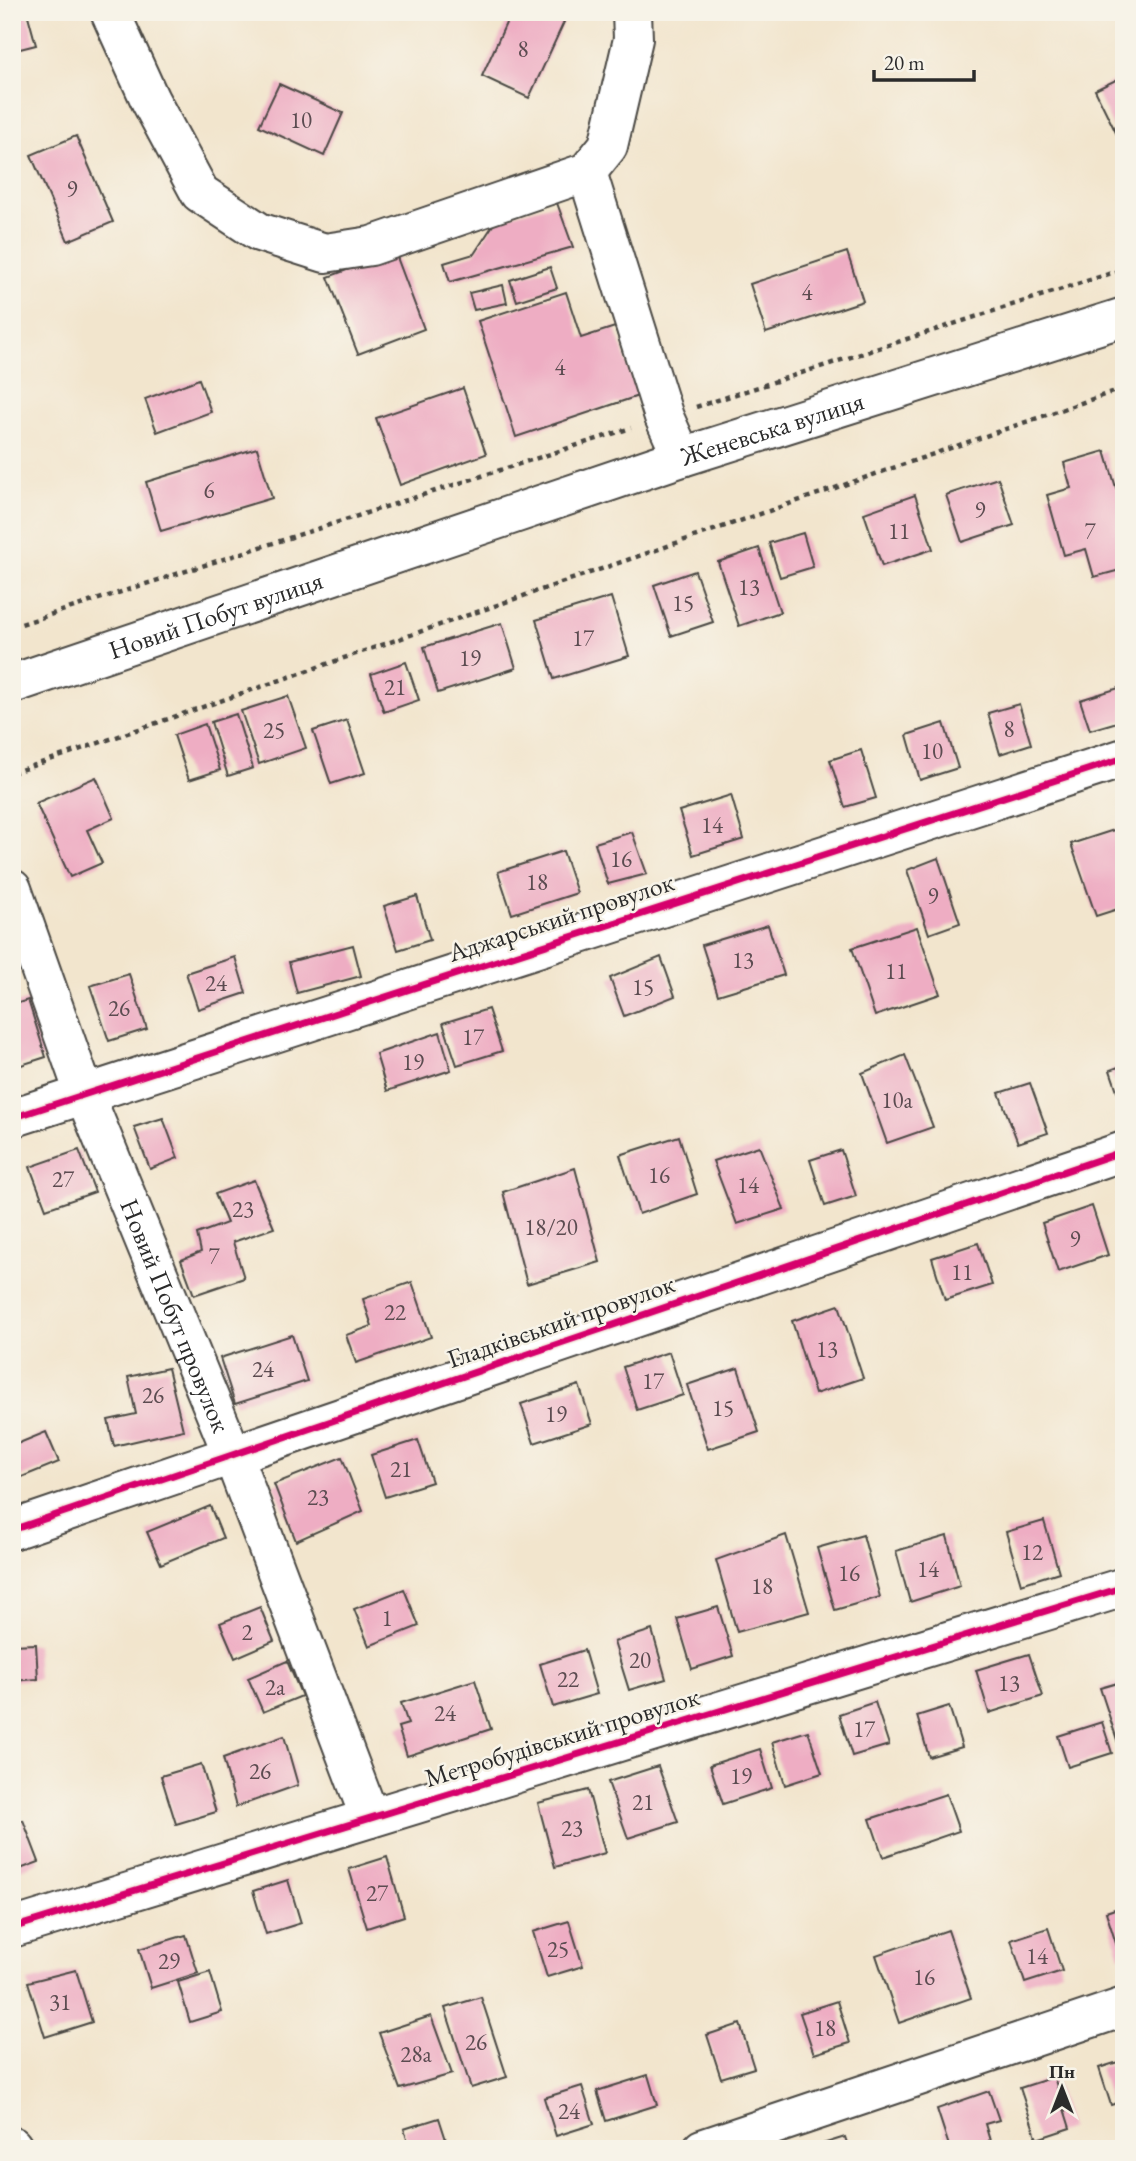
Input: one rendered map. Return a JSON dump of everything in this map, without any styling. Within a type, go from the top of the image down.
[{"type":"street","points":[[110,12],[150,100],[200,193],[259,232],[326,253],[371,246],[587,172],[608,146],[633,39],[632,12]]},
{"type":"street","points":[[587,172],[664,417],[682,457]]},
{"type":"street","name":"Женевська вулиця","points":[[420,545],[682,457],[1124,317]]},
{"type":"street","name":"Новий Побут вулиця","points":[[12,684],[420,545]]},
{"type":"street","name":"Аджарський провулок","points":[[12,1118],[1124,758]]},
{"type":"street","name":"Новий Побут провулок","points":[[12,889],[84,1093],[233,1456],[370,1818]]},
{"type":"street","name":"Гладківський провулок","points":[[12,1530],[1124,1151]]},
{"type":"street","name":"Метробудівський провулок","points":[[12,1928],[1124,1587]]},
{"type":"street","points":[[702,2149],[1124,2007]]},
{"type":"path","points":[[12,627],[1124,269]]},
{"type":"path","points":[[12,773],[1124,388]]},
{"type":"building","points":[[12,12],[27,12],[36,45],[12,51]]},
{"type":"building","points":[[511,12],[542,12],[564,22],[529,98],[482,76]]},
{"type":"building","points":[[1124,76],[1124,149],[1095,90]]},
{"type":"building","points":[[279,84],[343,113],[324,156],[259,126]]},
{"type":"building","points":[[76,136],[113,222],[68,241],[31,155]]},
{"type":"building","points":[[557,203],[573,247],[450,282],[444,263],[474,254],[497,219]]},
{"type":"building","points":[[395,252],[424,329],[358,354],[328,277]]},
{"type":"building","points":[[847,252],[863,301],[766,333],[750,284]]},
{"type":"building","points":[[550,267],[557,288],[517,301],[510,280]]},
{"type":"building","points":[[503,285],[507,303],[474,310],[469,293]]},
{"type":"building","points":[[566,292],[581,338],[615,327],[638,396],[516,437],[478,321]]},
{"type":"building","points":[[199,379],[211,412],[157,432],[145,399]]},
{"type":"building","points":[[463,388],[486,454],[400,485],[376,418]]},
{"type":"building","points":[[257,448],[272,498],[161,531],[146,482]]},
{"type":"building","points":[[1105,451],[1124,514],[1124,569],[1094,577],[1086,549],[1064,555],[1047,495],[1071,488],[1064,463]]},
{"type":"building","points":[[998,478],[1014,525],[962,542],[946,495]]},
{"type":"building","points":[[915,495],[933,549],[882,566],[864,513]]},
{"type":"building","points":[[803,533],[813,567],[780,577],[769,543]]},
{"type":"building","points":[[759,548],[780,612],[739,626],[718,562]]},
{"type":"building","points":[[695,571],[713,622],[671,636],[654,585]]},
{"type":"building","points":[[611,597],[629,656],[554,679],[536,620]]},
{"type":"building","points":[[502,623],[516,668],[438,693],[424,647]]},
{"type":"building","points":[[406,662],[419,700],[384,712],[371,674]]},
{"type":"building","points":[[1122,687],[1124,720],[1090,730],[1080,700]]},
{"type":"building","points":[[288,696],[306,748],[259,764],[241,711]]},
{"type":"building","points":[[1019,704],[1031,744],[1000,754],[988,713]]},
{"type":"building","points":[[236,714],[253,768],[228,776],[211,722]]},
{"type":"building","points":[[347,720],[365,773],[331,784],[313,731]]},
{"type":"building","points":[[944,723],[958,768],[920,780],[907,735]]},
{"type":"building","points":[[205,724],[220,770],[189,780],[174,735]]},
{"type":"building","points":[[861,750],[876,798],[845,807],[830,760]]},
{"type":"building","points":[[96,777],[114,818],[87,830],[102,863],[70,877],[36,803]]},
{"type":"building","points":[[731,795],[744,839],[693,855],[679,811]]},
{"type":"building","points":[[1117,829],[1124,849],[1124,907],[1096,916],[1071,844]]},
{"type":"building","points":[[632,832],[647,874],[608,884],[595,843]]},
{"type":"building","points":[[563,851],[577,893],[512,914],[498,872]]},
{"type":"building","points":[[938,858],[960,923],[929,934],[907,870]]},
{"type":"building","points":[[417,896],[430,940],[398,950],[384,906]]},
{"type":"building","points":[[768,925],[784,975],[718,995],[702,945]]},
{"type":"building","points":[[917,927],[940,994],[875,1016],[852,948]]},
{"type":"building","points":[[353,945],[361,976],[297,993],[289,962]]},
{"type":"building","points":[[235,957],[246,993],[198,1009],[186,973]]},
{"type":"building","points":[[661,957],[675,996],[624,1016],[610,978]]},
{"type":"building","points":[[129,974],[147,1029],[109,1041],[90,986]]},
{"type":"building","points":[[28,1000],[46,1057],[12,1068],[12,1005]]},
{"type":"building","points":[[488,1009],[502,1051],[457,1065],[443,1023]]},
{"type":"building","points":[[440,1032],[451,1070],[387,1091],[376,1054]]},
{"type":"building","points":[[905,1055],[933,1127],[887,1143],[862,1073]]},
{"type":"building","points":[[1124,1065],[1124,1108],[1123,1108],[1110,1070]]},
{"type":"building","points":[[1030,1083],[1048,1133],[1018,1143],[999,1093]]},
{"type":"building","points":[[163,1118],[178,1158],[150,1169],[134,1127]]},
{"type":"building","points":[[679,1136],[697,1194],[639,1214],[620,1155]]},
{"type":"building","points":[[759,1146],[784,1209],[737,1224],[713,1161]]},
{"type":"building","points":[[79,1150],[95,1192],[46,1209],[30,1167]]},
{"type":"building","points":[[841,1150],[856,1196],[825,1206],[810,1160]]},
{"type":"building","points":[[575,1168],[600,1262],[527,1284],[503,1192]]},
{"type":"building","points":[[254,1180],[274,1228],[233,1242],[244,1278],[194,1295],[181,1260],[201,1252],[197,1234],[227,1223],[215,1194]]},
{"type":"building","points":[[1092,1206],[1108,1255],[1058,1272],[1042,1223]]},
{"type":"building","points":[[978,1243],[992,1285],[945,1300],[932,1258]]},
{"type":"building","points":[[412,1282],[431,1337],[356,1363],[346,1335],[372,1326],[363,1299]]},
{"type":"building","points":[[839,1305],[863,1378],[815,1394],[792,1321]]},
{"type":"building","points":[[292,1335],[307,1381],[235,1404],[220,1358]]},
{"type":"building","points":[[669,1352],[683,1395],[637,1410],[623,1367]]},
{"type":"building","points":[[168,1368],[183,1430],[114,1446],[108,1420],[136,1414],[128,1377]]},
{"type":"building","points":[[738,1368],[759,1432],[708,1449],[687,1385]]},
{"type":"building","points":[[579,1385],[592,1424],[534,1443],[521,1404]]},
{"type":"building","points":[[46,1432],[59,1462],[12,1481],[12,1446]]},
{"type":"building","points":[[418,1440],[432,1482],[385,1497],[371,1455]]},
{"type":"building","points":[[342,1457],[363,1511],[296,1541],[274,1484]]},
{"type":"building","points":[[210,1506],[223,1538],[161,1564],[147,1532]]},
{"type":"building","points":[[1044,1521],[1059,1572],[1021,1584],[1006,1532]]},
{"type":"building","points":[[786,1535],[809,1612],[737,1632],[716,1560]]},
{"type":"building","points":[[863,1535],[880,1597],[835,1610],[817,1548]]},
{"type":"building","points":[[947,1536],[960,1586],[910,1602],[896,1551]]},
{"type":"building","points":[[404,1589],[419,1626],[369,1646],[354,1609]]},
{"type":"building","points":[[260,1607],[274,1641],[235,1658],[220,1623]]},
{"type":"building","points":[[718,1607],[733,1656],[692,1669],[677,1619]]},
{"type":"building","points":[[652,1630],[666,1679],[629,1690],[614,1642]]},
{"type":"building","points":[[36,1644],[38,1679],[12,1681],[12,1645]]},
{"type":"building","points":[[584,1650],[597,1694],[553,1707],[540,1664]]},
{"type":"building","points":[[1029,1654],[1043,1696],[989,1713],[976,1670]]},
{"type":"building","points":[[287,1661],[302,1696],[263,1712],[248,1678]]},
{"type":"building","points":[[475,1680],[491,1729],[407,1756],[398,1727],[408,1724],[401,1703]]},
{"type":"building","points":[[1124,1681],[1124,1754],[1122,1755],[1100,1688]]},
{"type":"building","points":[[875,1702],[889,1745],[852,1756],[839,1714]]},
{"type":"building","points":[[949,1706],[962,1747],[929,1757],[917,1716]]},
{"type":"building","points":[[1102,1722],[1112,1753],[1068,1767],[1058,1736]]},
{"type":"building","points":[[808,1731],[822,1773],[785,1785],[772,1742]]},
{"type":"building","points":[[284,1736],[298,1785],[236,1807],[223,1758]]},
{"type":"building","points":[[760,1749],[772,1788],[723,1804],[710,1765]]},
{"type":"building","points":[[201,1764],[216,1812],[176,1824],[161,1776]]},
{"type":"building","points":[[658,1766],[678,1822],[628,1838],[608,1782]]},
{"type":"building","points":[[588,1790],[605,1853],[555,1867],[538,1803]]},
{"type":"building","points":[[946,1794],[959,1831],[883,1857],[870,1819]]},
{"type":"building","points":[[23,1820],[39,1862],[12,1872],[12,1824]]},
{"type":"building","points":[[387,1857],[404,1916],[367,1928],[349,1869]]},
{"type":"building","points":[[288,1880],[301,1923],[266,1934],[253,1891]]},
{"type":"building","points":[[1124,1906],[1124,1955],[1120,1956],[1106,1912]]},
{"type":"building","points":[[569,1921],[583,1966],[547,1977],[533,1932]]},
{"type":"building","points":[[1048,1928],[1062,1971],[1025,1983],[1011,1940]]},
{"type":"building","points":[[948,1930],[971,1998],[899,2023],[876,1955]]},
{"type":"building","points":[[186,1935],[198,1973],[151,1988],[139,1949]]},
{"type":"building","points":[[76,1970],[92,2022],[45,2037],[28,1982]]},
{"type":"building","points":[[210,1972],[222,2012],[190,2022],[178,1982]]},
{"type":"building","points":[[481,1997],[507,2077],[471,2088],[445,2008]]},
{"type":"building","points":[[837,2001],[850,2043],[814,2054],[800,2013]]},
{"type":"building","points":[[431,2016],[452,2074],[400,2089],[379,2033]]},
{"type":"building","points":[[740,2024],[754,2068],[721,2078],[707,2035]]},
{"type":"building","points":[[1124,2060],[1124,2101],[1111,2105],[1099,2068]]},
{"type":"building","points":[[648,2075],[657,2105],[606,2121],[597,2091]]},
{"type":"building","points":[[1054,2077],[1070,2128],[1037,2139],[1020,2088]]},
{"type":"building","points":[[582,2086],[594,2124],[556,2136],[544,2098]]},
{"type":"building","points":[[989,2091],[999,2120],[985,2124],[990,2141],[969,2149],[950,2149],[937,2109]]},
{"type":"building","points":[[439,2118],[449,2149],[410,2149],[404,2129]]},
{"type":"building","points":[[845,2137],[849,2149],[810,2148]]},
{"type":"cycle path","points":[[12,1118],[1124,758]]},
{"type":"cycle path","points":[[12,1530],[1124,1151]]},
{"type":"cycle path","points":[[12,1928],[1124,1587]]}]
